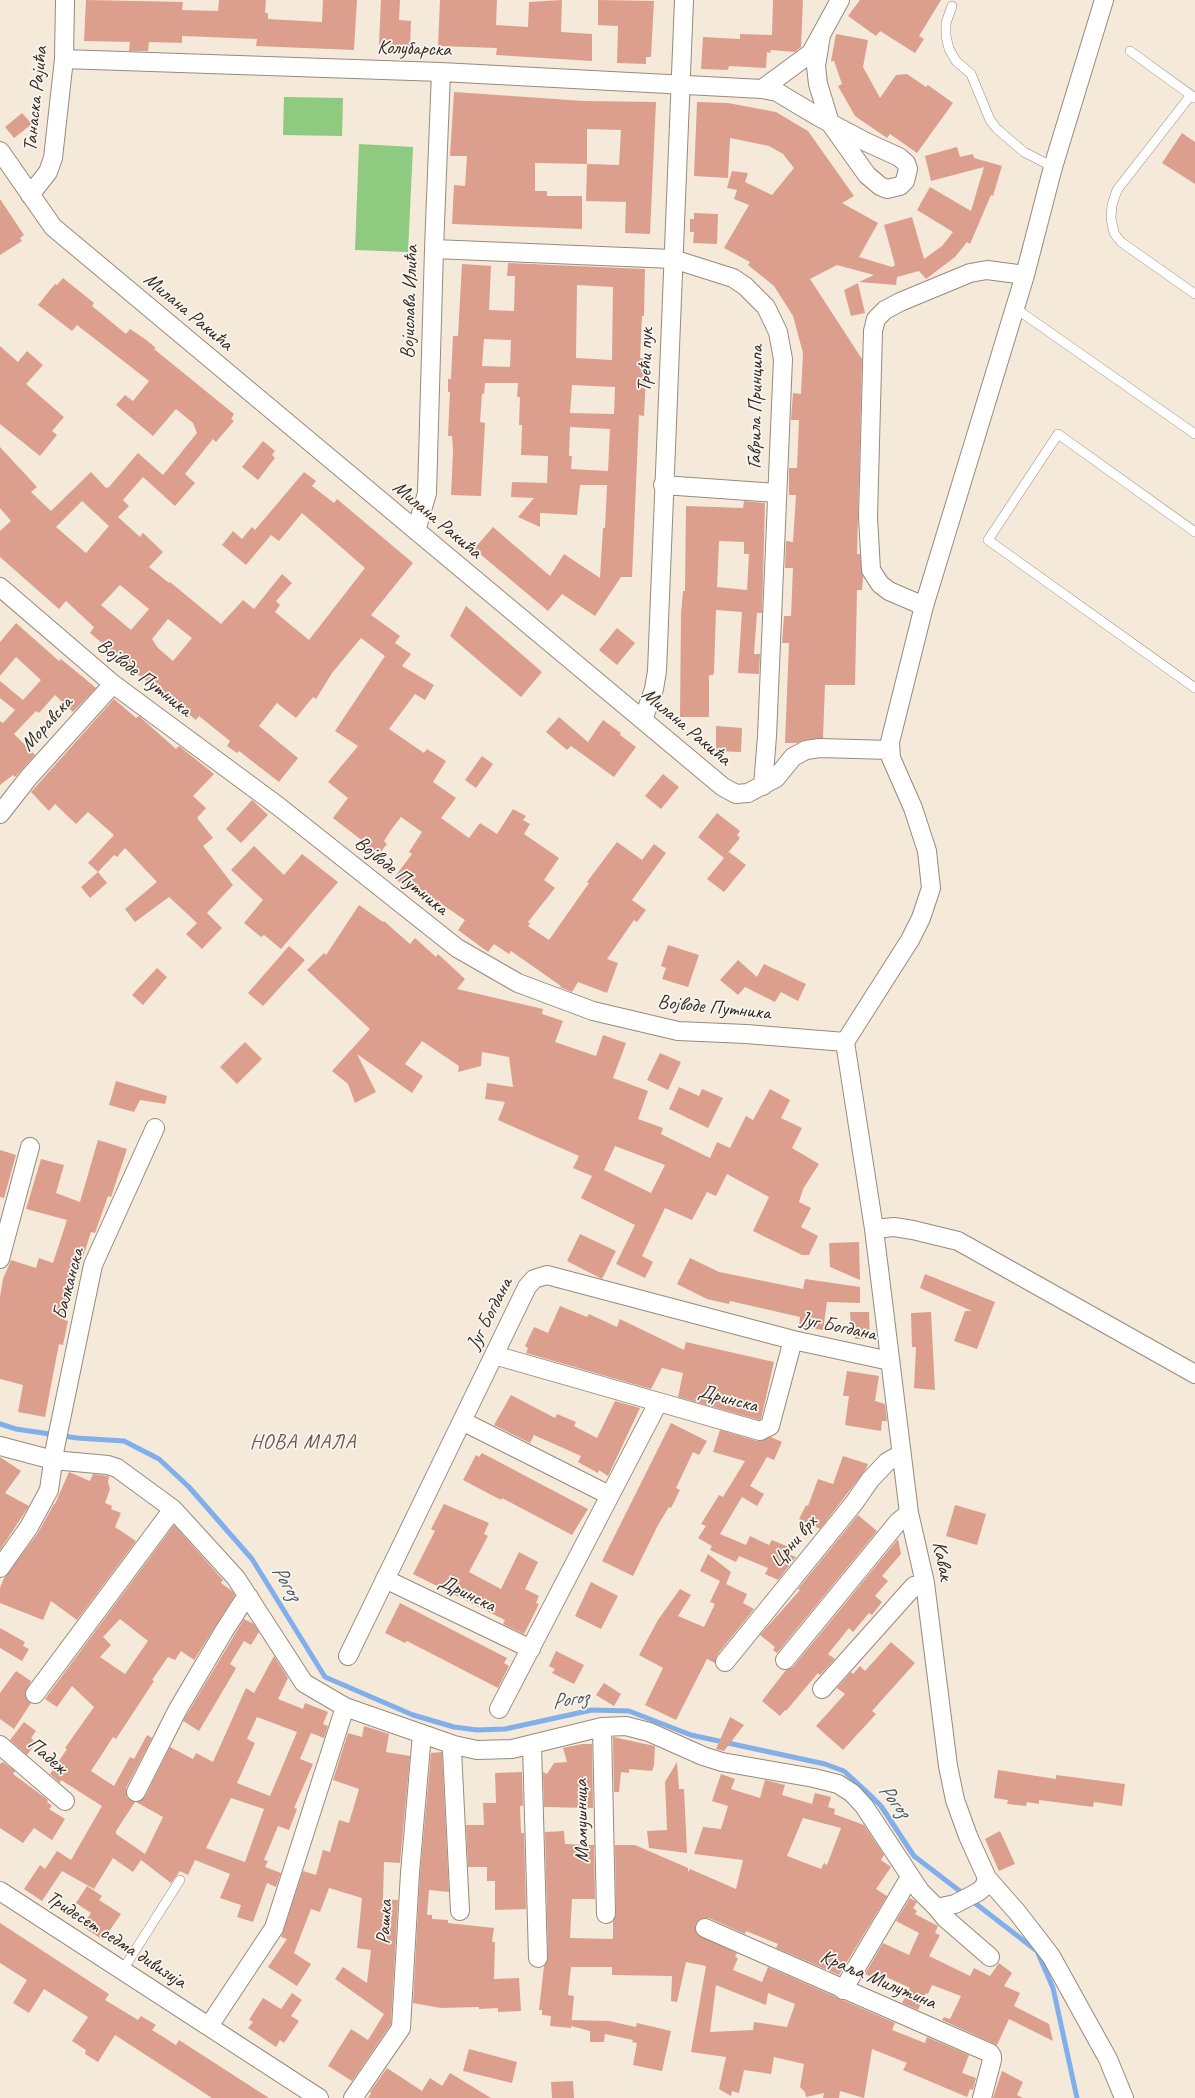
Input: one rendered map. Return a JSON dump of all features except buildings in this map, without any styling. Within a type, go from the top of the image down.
[{"type":"street","name":"Танаска Рајића","points":[[30,195],[48,172],[54,158],[64,59],[65,0]]},
{"type":"street","name":"Трећи пук","points":[[643,720],[654,689],[657,671],[663,485],[684,0]]},
{"type":"street","name":"Колубарска","points":[[762,88],[810,53],[840,0]]},
{"type":"street","points":[[845,1042],[910,940],[921,918],[931,888],[927,851],[913,808],[891,758],[890,742],[924,606],[1025,275],[1053,167],[1104,0]]},
{"type":"street","name":"Колубарска","points":[[64,59],[441,72],[762,88],[777,92],[830,123],[818,84],[816,66],[821,35]]},
{"type":"street","name":"Војислава Илића","points":[[416,531],[427,493],[441,72]]},
{"type":"street","name":"Милана Ракића","points":[[0,151],[53,227],[723,787],[736,794],[748,793],[776,778],[793,757],[806,750],[820,748],[890,750]]},
{"type":"street","name":"Гаврила Принципа","points":[[434,249],[673,259],[733,278],[756,296],[773,319],[778,332],[783,360],[767,736],[763,786]]},
{"type":"street","points":[[924,606],[889,591],[880,584],[871,570],[868,517],[873,331],[876,319],[885,310],[900,302],[970,273],[987,270],[1025,275]]},
{"type":"street","points":[[663,485],[777,493]]},
{"type":"street","name":"Војводе Путника","points":[[0,587],[113,684],[278,806],[457,948],[518,983],[593,1011],[678,1031],[746,1034],[845,1042]]},
{"type":"street","name":"Моравска","points":[[0,814],[29,777],[113,684]]},
{"type":"street","name":"Кавак","points":[[845,1042],[874,1229],[909,1513],[925,1583],[948,1766],[954,1794],[983,1885],[1031,1929],[1051,1956],[1108,2059],[1124,2098]]},
{"type":"street","name":"Балканска","points":[[54,1454],[93,1266],[155,1128]]},
{"type":"street","points":[[0,1259],[30,1147]]},
{"type":"street","points":[[874,1229],[894,1227],[958,1241],[1195,1374]]},
{"type":"street","name":"Југ Богдана","points":[[348,1656],[530,1282],[540,1276],[547,1275],[793,1340],[890,1361]]},
{"type":"street","name":"Дринска","points":[[494,1355],[756,1431],[765,1430],[770,1426],[793,1340]]},
{"type":"street","points":[[499,1710],[609,1495],[658,1403]]},
{"type":"street","points":[[462,1420],[609,1495]]},
{"type":"street","points":[[0,1446],[54,1454],[117,1468],[173,1509],[236,1578],[304,1684],[345,1707],[454,1745],[492,1751],[512,1749],[602,1727],[621,1726],[639,1729],[722,1762],[814,1778],[838,1784],[852,1793],[864,1806],[924,1896],[945,1918],[990,1957]]},
{"type":"street","points":[[0,1568],[40,1509],[49,1490],[54,1454]]},
{"type":"street","name":"Црни врх","points":[[725,1662],[854,1503],[870,1480],[884,1466],[901,1454]]},
{"type":"street","points":[[35,1694],[173,1509]]},
{"type":"street","points":[[785,1660],[898,1522],[909,1513]]},
{"type":"street","name":"Дринска","points":[[385,1579],[531,1649]]},
{"type":"street","points":[[822,1689],[914,1586],[925,1583]]},
{"type":"street","points":[[136,1792],[178,1709],[228,1626],[249,1597]]},
{"type":"street","points":[[208,2026],[274,1928],[345,1707]]},
{"type":"street","name":"Мамушница","points":[[602,1727],[606,1914]]},
{"type":"street","name":"Рашка","points":[[353,2098],[401,2028],[410,1873],[422,1734]]},
{"type":"street","points":[[532,1744],[538,1958]]},
{"type":"street","name":"Падеж","points":[[0,1745],[65,1801]]},
{"type":"street","points":[[454,1745],[452,1750],[460,1911]]},
{"type":"street","points":[[843,1990],[910,1877]]},
{"type":"street","points":[[937,1908],[955,1904],[983,1885]]},
{"type":"street","name":"Тридесет седма дивизија","points":[[0,1891],[319,2098]]},
{"type":"street","name":"Краља Милутина","points":[[705,1928],[843,1990],[990,2053],[992,2060],[982,2098]]},
{"type":"lane","points":[[952,6],[946,23],[946,36],[949,49],[956,61],[973,78],[990,120],[997,129],[1024,152],[1053,167]]},
{"type":"lane","points":[[1130,50],[1193,97],[1117,190],[1112,205],[1111,218],[1114,233],[1120,242],[1195,294]]},
{"type":"lane","points":[[1015,308],[1195,434]]},
{"type":"lane","points":[[1195,532],[1058,434],[988,540],[1195,688]]},
{"type":"lane","points":[[122,1971],[180,1880]]},
{"type":"green space","points":[[284,97],[343,98],[342,136],[283,135]]},
{"type":"green space","points":[[359,144],[413,147],[408,252],[355,250]]},
{"type":"waterway","name":"Рогоз","points":[[0,1424],[16,1429],[77,1438],[124,1441],[159,1459],[189,1487],[252,1559],[325,1677],[413,1715],[454,1727],[477,1730],[505,1729],[592,1710],[629,1711],[691,1735],[825,1764],[844,1771],[869,1794],[881,1806],[914,1856],[965,1895]]},
{"type":"waterway","name":"Рогоз","points":[[971,1900],[1037,1951],[1053,1988],[1077,2098]]},
{"type":"district","name":"НОВА МАЛА","points":[[303,1442]]}]
